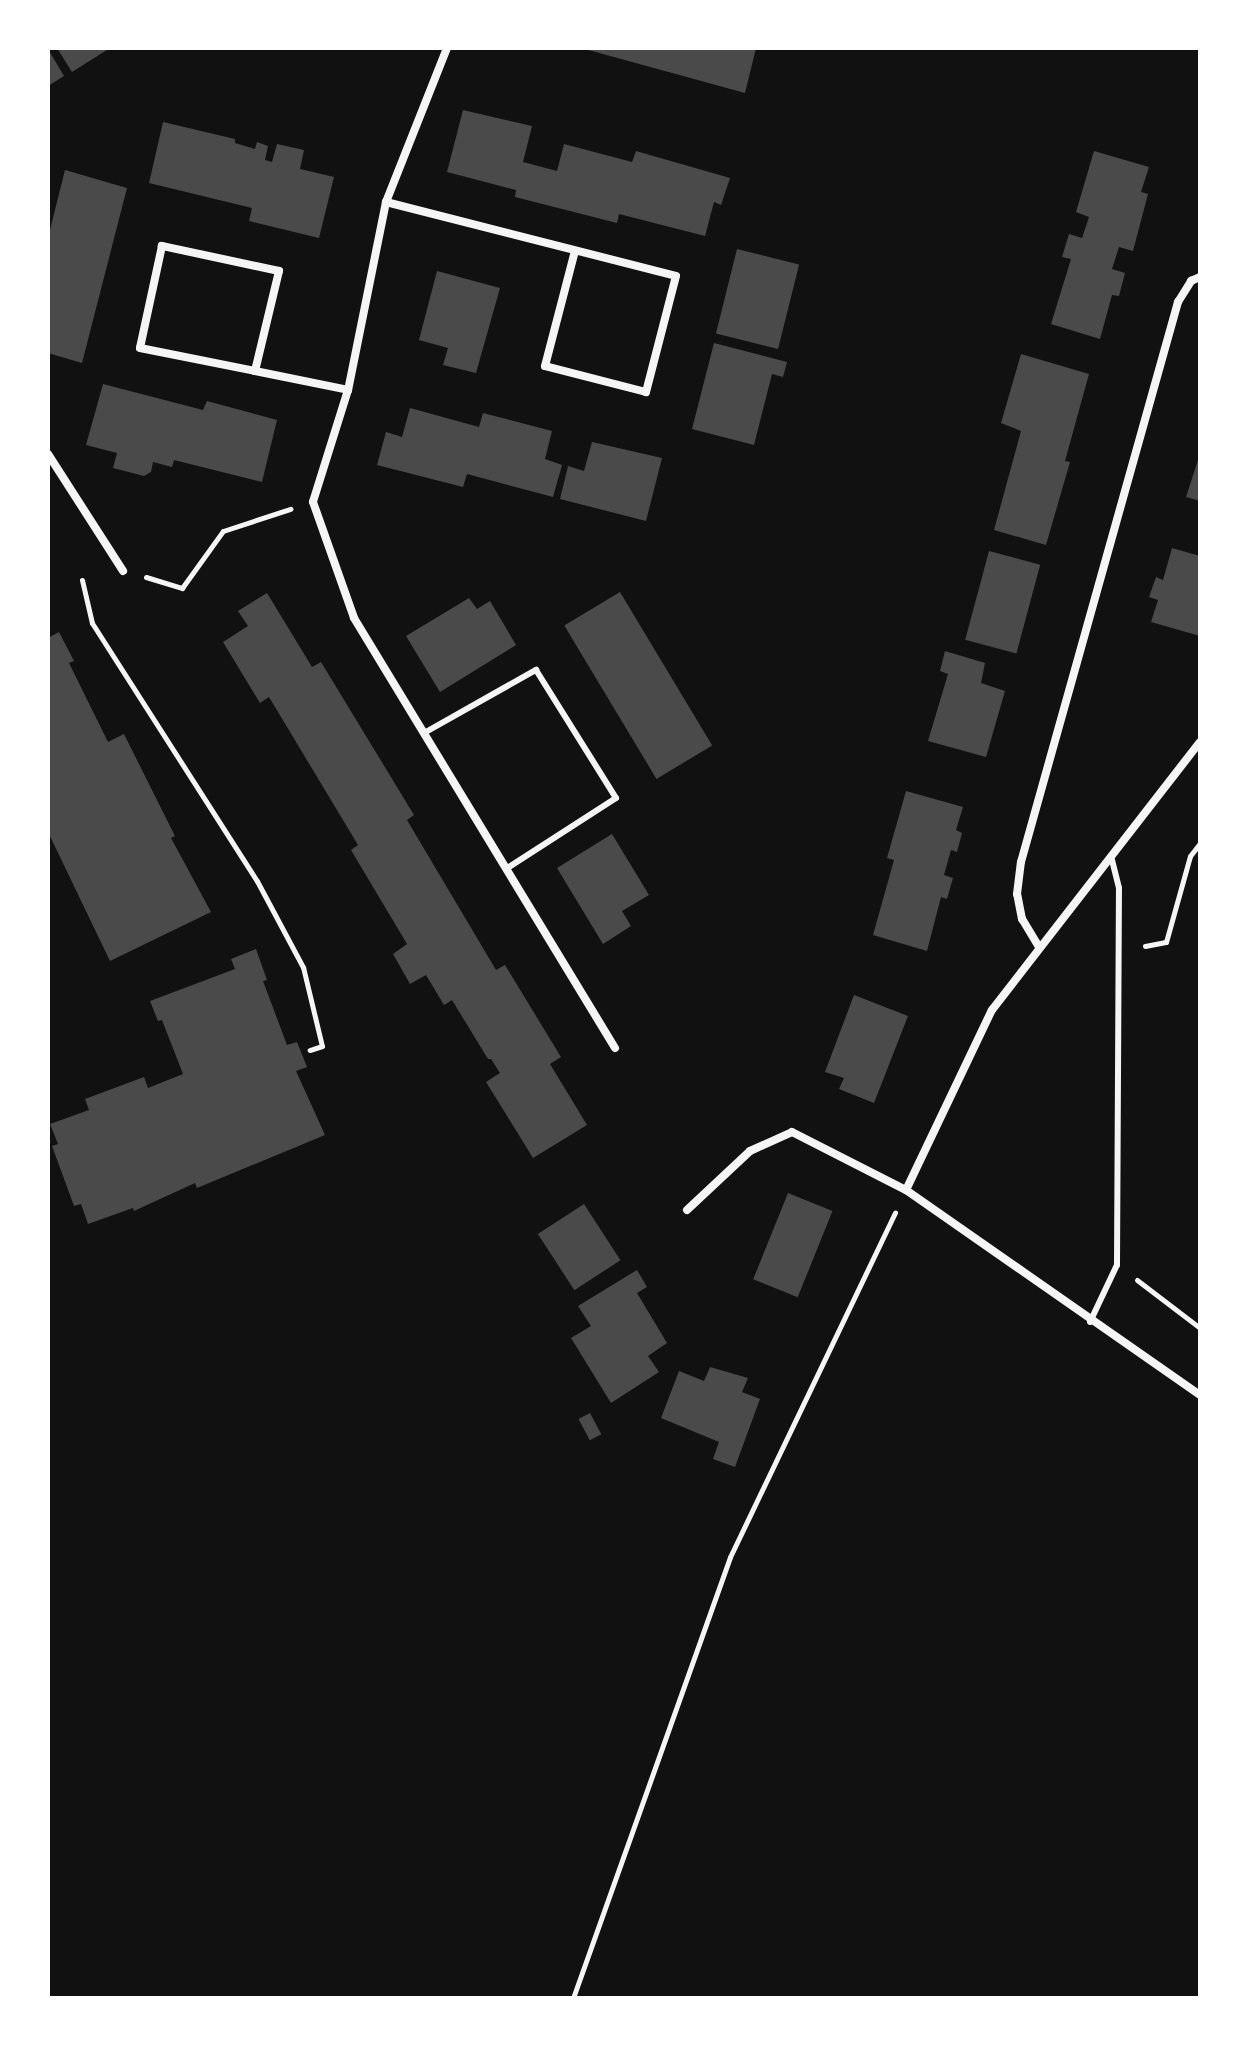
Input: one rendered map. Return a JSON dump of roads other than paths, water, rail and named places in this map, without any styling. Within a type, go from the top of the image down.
[{"type":"street","points":[[447,48],[386,202],[348,390],[313,502],[354,618],[615,1048]]},
{"type":"street","points":[[386,202],[676,276],[646,392],[545,366],[575,251]]},
{"type":"street","points":[[255,371],[279,271],[162,246],[140,348],[348,390]]},
{"type":"street","points":[[1039,947],[1022,919],[1017,894],[1021,862],[1178,302],[1191,281],[1200,277]]},
{"type":"street","points":[[48,454],[123,571]]},
{"type":"street","points":[[906,1190],[992,1010],[1200,742]]},
{"type":"street","points":[[687,1210],[750,1151],[792,1132],[906,1190],[1090,1322],[1200,1395]]},
{"type":"lane","points":[[424,733],[536,670],[616,798],[506,869]]},
{"type":"lane","points":[[1090,1322],[1117,1265],[1119,888],[1111,856]]}]
